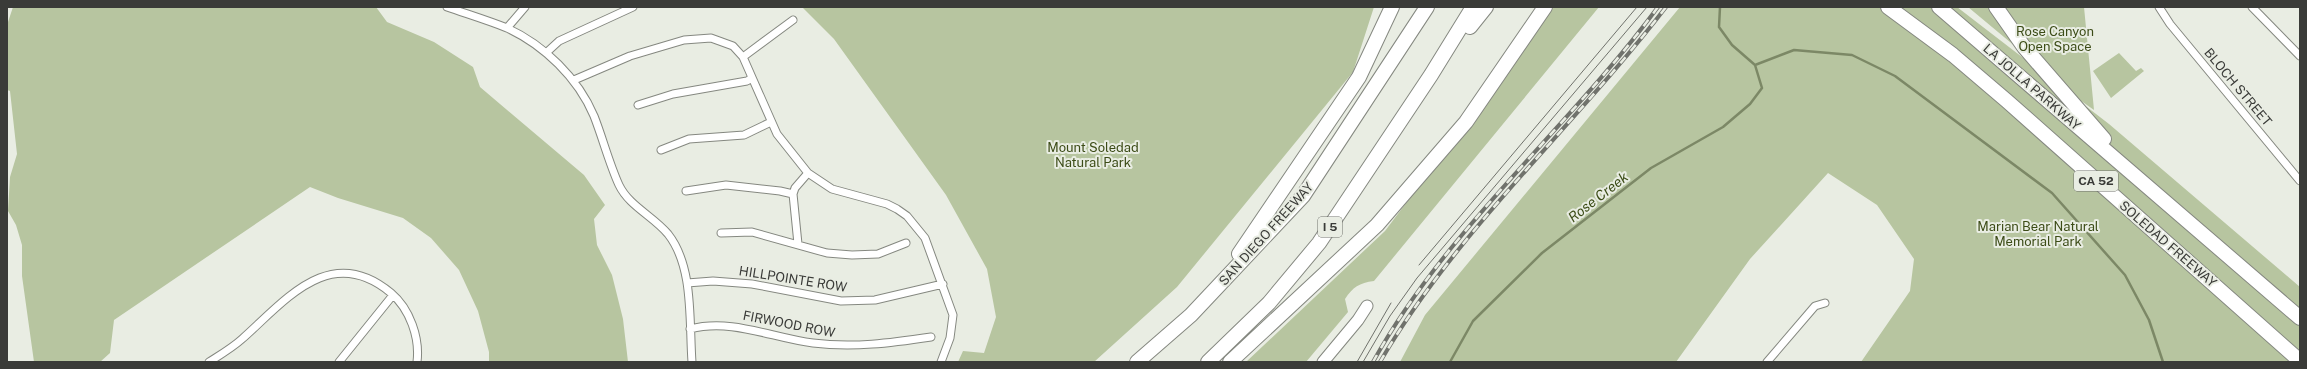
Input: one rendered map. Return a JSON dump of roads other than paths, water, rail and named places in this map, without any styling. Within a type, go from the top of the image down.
[{"type":"highway","points":[[1366,66],[1385,7]]},
{"type":"highway","points":[[1213,293],[1366,66],[1392,7]]},
{"type":"highway","name":"SAN DIEGO FREEWAY","points":[[1137,362],[1191,316],[1303,196],[1427,7]]},
{"type":"highway","name":"I 5","points":[[1208,362],[1269,303],[1319,243],[1431,75],[1473,7]]},
{"type":"highway","points":[[1431,75],[1486,7]]},
{"type":"highway","points":[[1230,362],[1377,225],[1466,122],[1545,7]]},
{"type":"highway","name":"SOLEDAD FREEWAY","points":[[1888,7],[1953,55],[1995,91],[2300,361]]},
{"type":"highway","name":"LA JOLLA PARKWAY","points":[[1939,7],[2126,167]]},
{"type":"highway","points":[[1996,7],[2024,47],[2126,167]]},
{"type":"highway","name":"CA 52","points":[[2126,167],[2300,318]]},
{"type":"street","points":[[447,7],[507,28],[546,53],[574,80],[594,115],[620,186],[632,202],[667,233],[677,248],[685,270],[692,362]]},
{"type":"street","points":[[507,28],[525,7]]},
{"type":"street","points":[[546,53],[559,41],[633,7]]},
{"type":"street","name":"BLOCH STREET","points":[[2159,7],[2170,24],[2300,181]]},
{"type":"street","points":[[2252,7],[2300,56]]},
{"type":"street","points":[[743,57],[793,20]]},
{"type":"street","points":[[574,80],[630,56],[684,40],[712,38],[733,46],[743,57],[777,134],[808,173],[832,189],[887,204],[907,216],[925,238],[953,315],[950,338],[941,362]]},
{"type":"street","points":[[638,105],[673,94],[747,81],[752,78]]},
{"type":"street","points":[[661,150],[689,139],[744,135],[771,122]]},
{"type":"street","points":[[798,244],[793,194],[795,188],[808,173]]},
{"type":"street","points":[[686,191],[726,185],[780,190],[793,194]]},
{"type":"street","points":[[721,234],[752,232],[828,253],[852,255],[878,254],[906,243]]},
{"type":"street","points":[[210,362],[240,341],[298,287],[315,279],[342,274],[361,277],[378,284],[393,295],[405,311],[413,329],[417,348],[417,362]]},
{"type":"street","name":"HILLPOINTE ROW","points":[[686,284],[712,281],[752,284],[841,301],[875,300],[942,284]]},
{"type":"street","points":[[339,362],[393,295]]},
{"type":"street","points":[[1767,362],[1815,306],[1825,303]]},
{"type":"street","points":[[1323,362],[1358,320],[1367,306]]},
{"type":"street","name":"FIRWOOD ROW","points":[[690,329],[699,326],[735,326],[811,342],[845,346],[872,345],[931,337]]},
{"type":"waterway","name":"Rose Creek","points":[[1450,362],[1473,321],[1542,253],[1651,168],[1723,127],[1750,104],[1762,88],[1755,65],[1732,45],[1719,27],[1720,7]]},
{"type":"waterway","points":[[1755,65],[1794,50],[1852,55],[1895,76],[2052,193],[2125,275],[2149,320],[2163,362]]},
{"type":"tram line","points":[[1419,265],[1637,7]]},
{"type":"tram line","points":[[1363,362],[1390,316],[1417,278],[1647,7]]},
{"type":"tram line","points":[[1357,362],[1391,303]]},
{"type":"railway","points":[[1373,362],[1403,313],[1436,267],[1472,223],[1623,52],[1658,7]]},
{"type":"railway","points":[[1380,362],[1411,314],[1444,268],[1480,223],[1593,95],[1666,7]]},
{"type":"park label","name":"Rose Canyon Open Space","points":[[2055,38]]},
{"type":"park label","name":"Mount Soledad Natural Park","points":[[1093,154]]},
{"type":"park label","name":"Marian Bear Natural Memorial Park","points":[[2038,234]]}]
